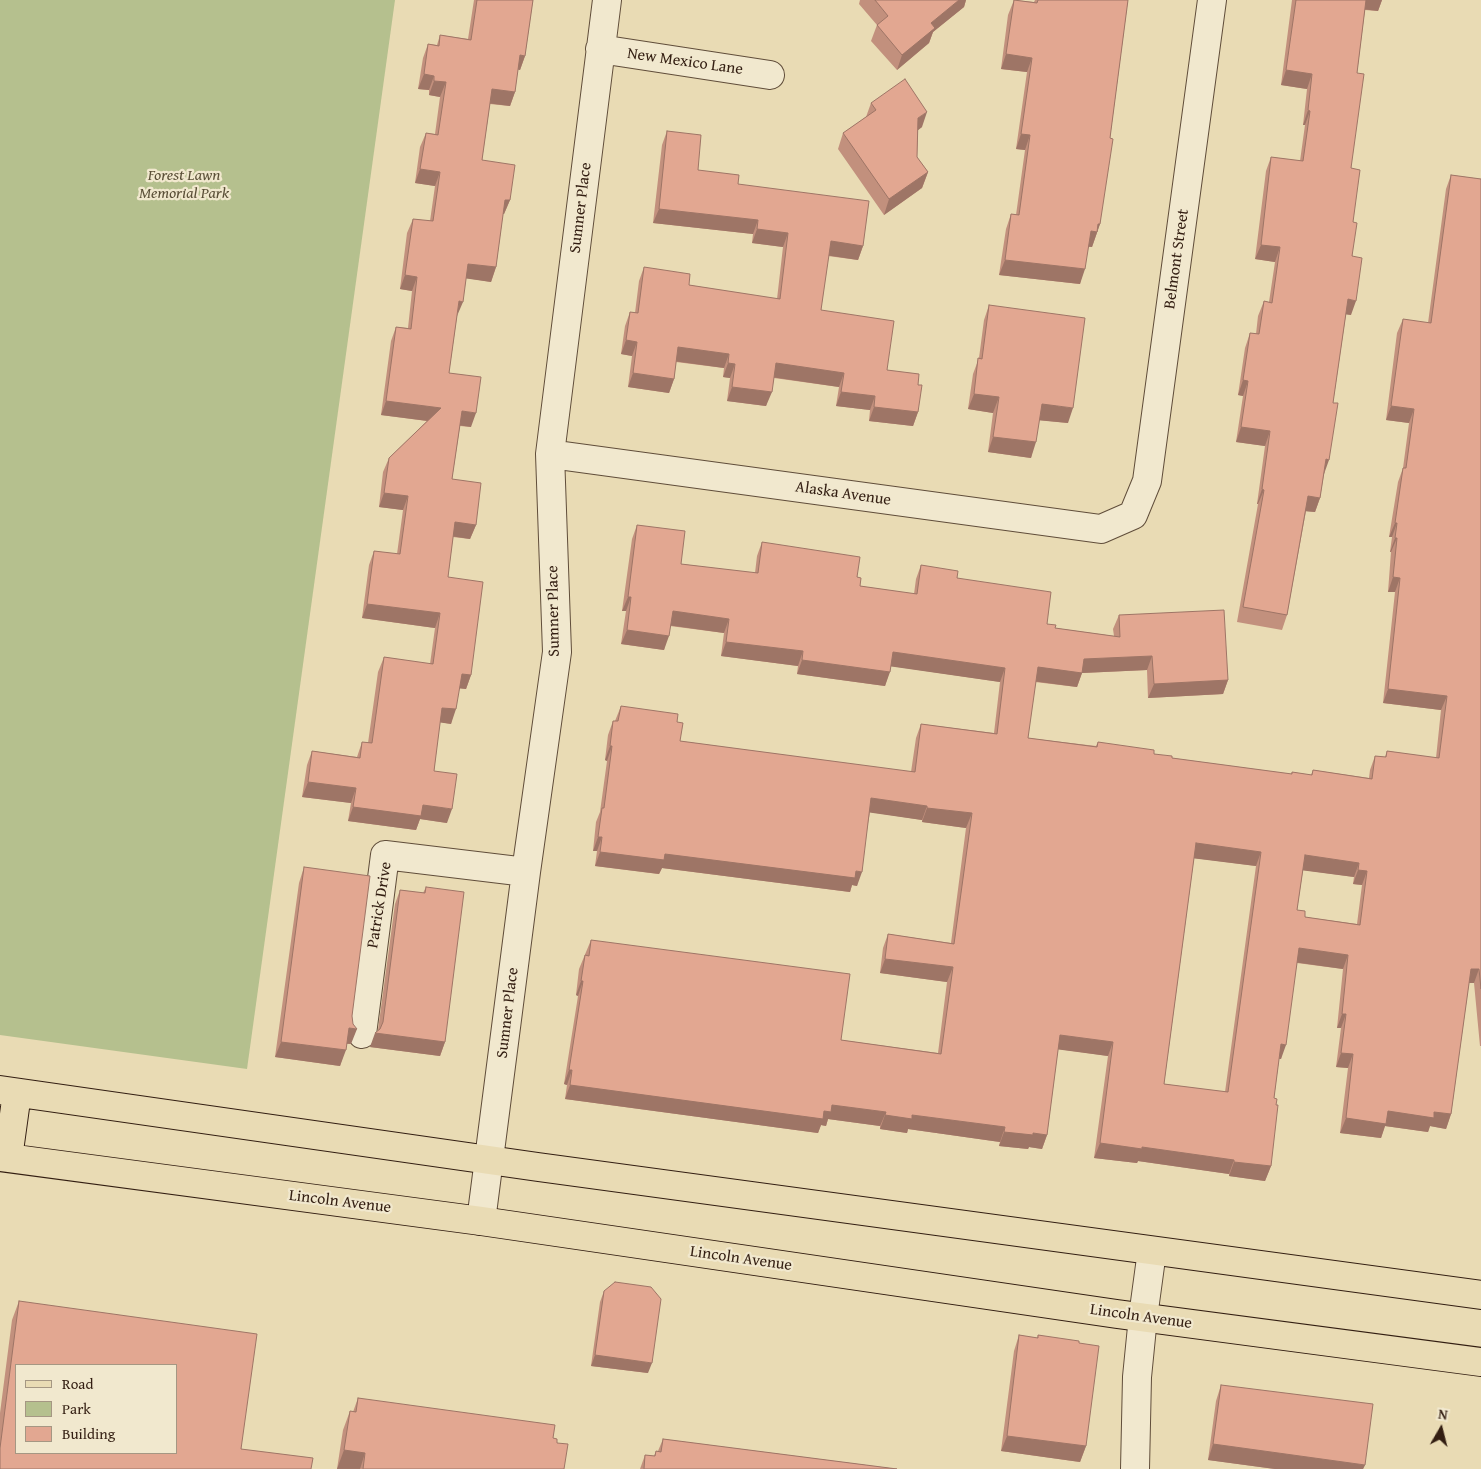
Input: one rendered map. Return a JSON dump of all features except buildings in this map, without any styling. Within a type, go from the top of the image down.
[{"type":"main road","points":[[4,1158],[9,1092],[490,1160],[1481,1295]]},
{"type":"main road","name":"Lincoln Avenue","points":[[4,1158],[482,1220],[1143,1317],[1481,1362]]},
{"type":"street","name":"Sumner Place","points":[[482,1220],[526,872],[557,652],[550,454],[607,0]]},
{"type":"street","name":"Belmont Street","points":[[1133,515],[1147,481],[1212,0]]},
{"type":"street","name":"New Mexico Lane","points":[[600,50],[770,74]]},
{"type":"street","name":"Alaska Avenue","points":[[550,454],[1101,528],[1133,515]]},
{"type":"street","name":"Patrick Drive","points":[[362,1034],[385,855],[526,872]]},
{"type":"street","points":[[1135,1469],[1137,1377],[1152,1251]]},
{"type":"green space","name":"Forest Lawn Memorial Park","points":[[0,0],[395,0],[247,1069],[0,1035]]}]
